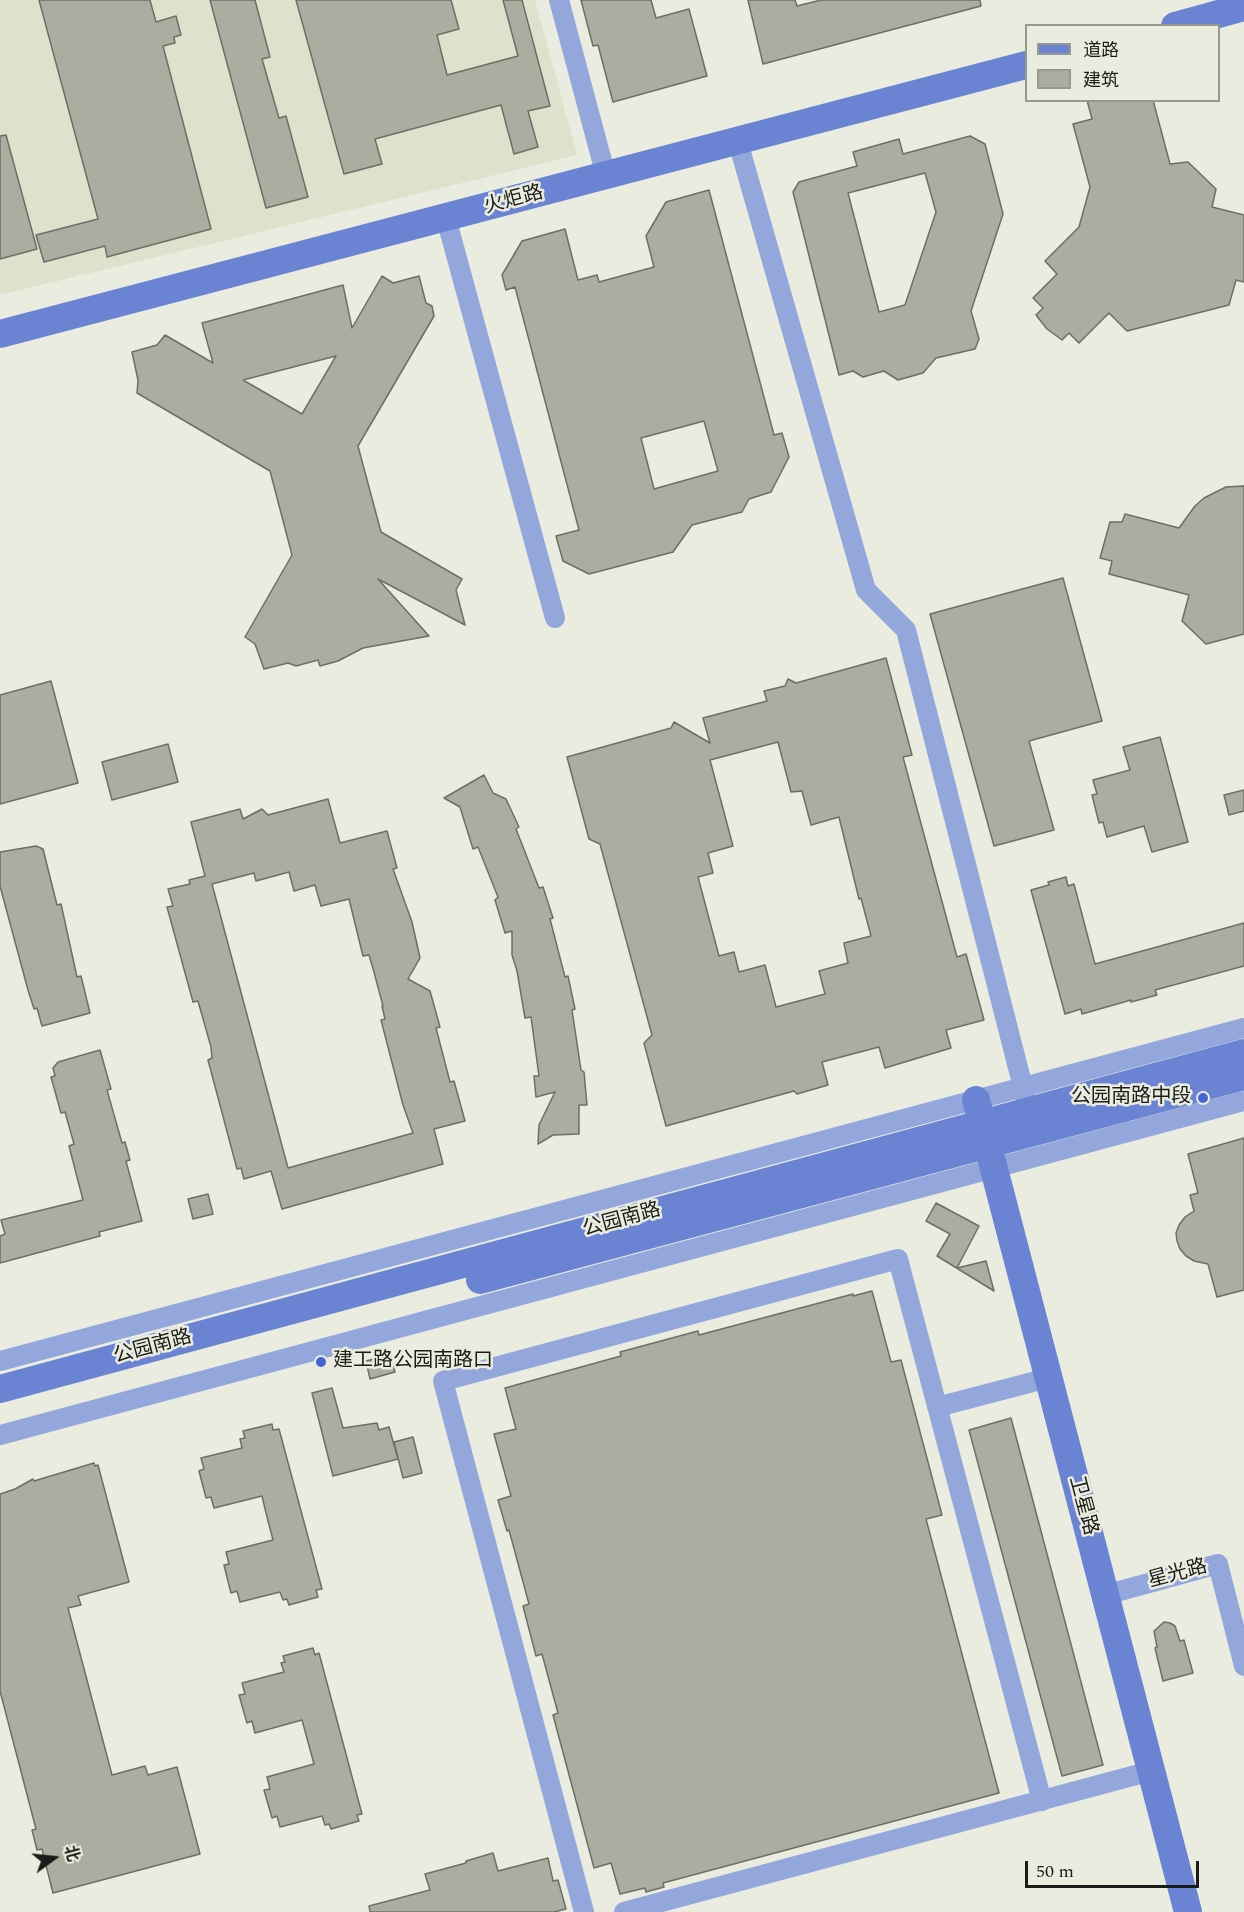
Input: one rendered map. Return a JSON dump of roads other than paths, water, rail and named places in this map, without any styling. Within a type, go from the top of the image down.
[{"type":"main road","points":[[1182,24],[1244,7]]},
{"type":"main road","name":"火炬路","points":[[0,334],[1025,65]]},
{"type":"main road","name":"公园南路","points":[[0,1408],[985,1134],[1026,1099],[1244,1053]]},
{"type":"main road","name":"公园南路","points":[[0,1389],[985,1134],[1244,1076]]},
{"type":"main road","name":"卫星路","points":[[985,1134],[1188,1912]]},
{"type":"street","points":[[559,0],[606,176]]},
{"type":"street","points":[[738,142],[866,590],[906,630],[1026,1099],[1244,1028]]},
{"type":"street","points":[[446,218],[555,618]]},
{"type":"street","points":[[0,1361],[985,1134],[1244,1101]]},
{"type":"street","points":[[0,1436],[985,1134]]},
{"type":"street","points":[[584,1912],[443,1381],[898,1259],[1042,1801]]},
{"type":"street","points":[[938,1407],[1048,1378]]},
{"type":"street","name":"星光路","points":[[1105,1595],[1218,1564],[1244,1666]]},
{"type":"street","points":[[624,1912],[1151,1771]]},
{"type":"place","name":"公园南路中段","points":[[1203,1098]]},
{"type":"place","name":"建工路公园南路口","points":[[321,1362]]}]
